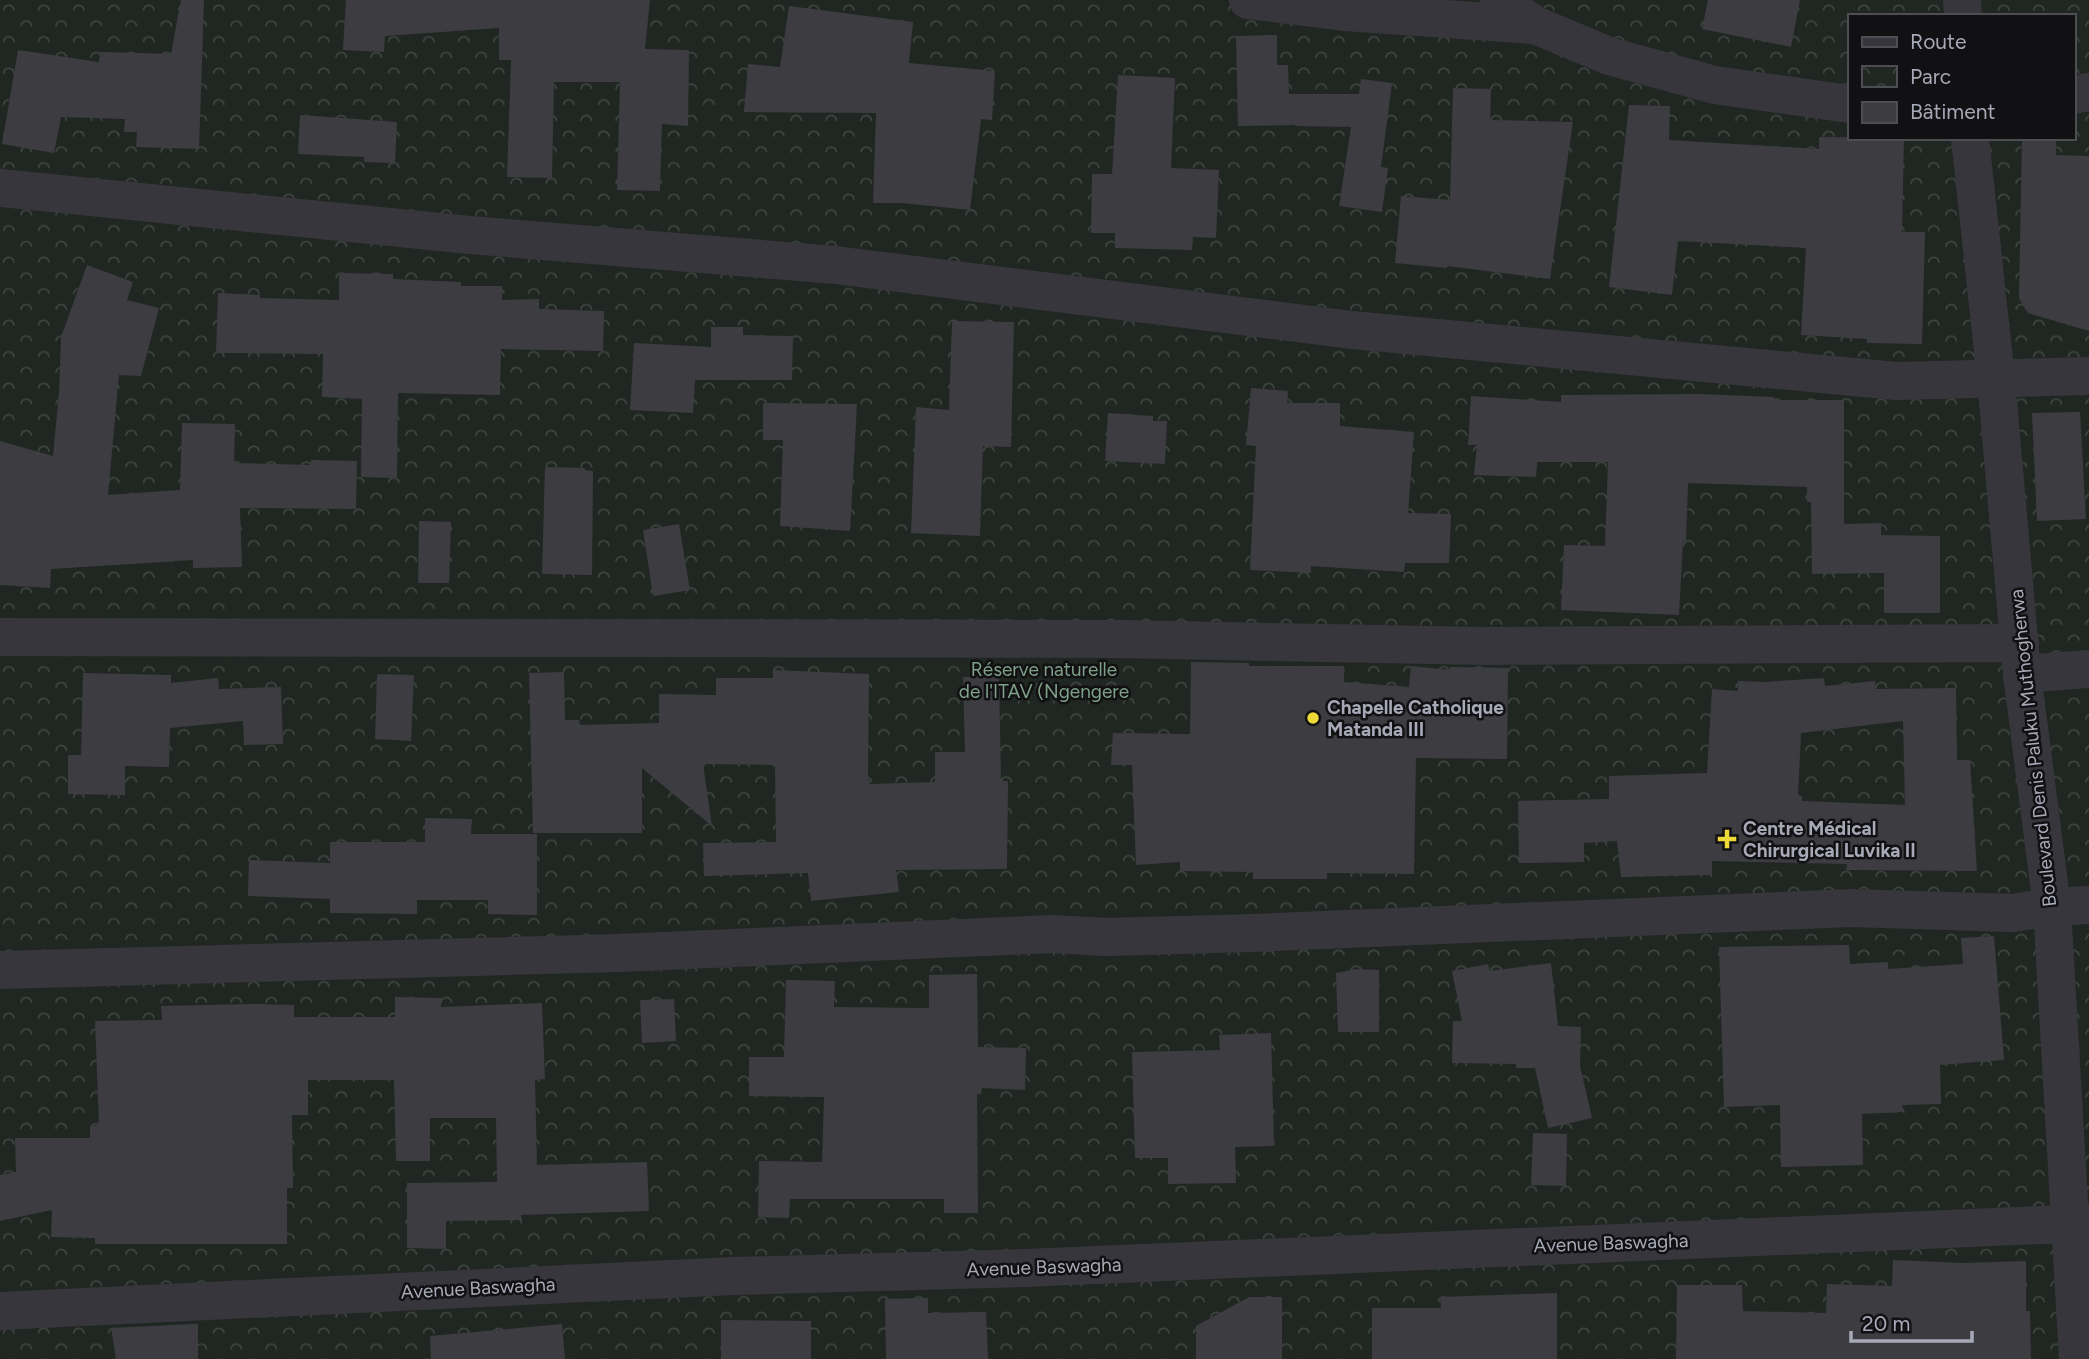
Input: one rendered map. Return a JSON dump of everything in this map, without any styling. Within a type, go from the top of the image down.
[{"type":"street","points":[[1248,0],[1345,12],[1535,25]]},
{"type":"street","points":[[1499,0],[1535,25],[1609,56],[1715,85],[1848,104]]},
{"type":"street","name":"Boulevard Denis Paluku Muthogherwa","points":[[1970,140],[1996,379],[2021,658],[2052,906],[2079,1223],[2078,1359]]},
{"type":"street","points":[[0,188],[470,235],[835,265],[1352,330],[1897,381],[2089,376]]},
{"type":"street","points":[[0,637],[1118,639],[2021,658],[2089,669]]},
{"type":"street","points":[[0,970],[619,953],[1052,934],[1107,937],[1252,933],[1851,908],[2012,913],[2052,906],[2089,905]]},
{"type":"street","name":"Avenue Baswagha","points":[[0,1311],[733,1276],[1040,1268],[2079,1223]]},
{"type":"green space","name":"Réserve naturelle de l'ITAV (Ngengere","points":[[0,0],[2089,0],[2089,1359],[0,1359]]},
{"type":"building","points":[[181,0],[204,0],[199,149],[136,147],[137,132],[124,132],[125,119],[61,117],[54,153],[2,144],[18,50],[99,62],[100,52],[171,54]]},
{"type":"building","points":[[346,0],[650,0],[645,49],[689,50],[688,126],[662,124],[660,191],[617,190],[620,82],[554,82],[552,178],[507,177],[511,60],[499,60],[499,28],[385,36],[384,52],[343,50]]},
{"type":"building","points":[[1708,0],[1800,0],[1791,47],[1702,29]]},
{"type":"building","points":[[789,6],[913,22],[909,63],[995,71],[992,120],[981,119],[970,210],[873,203],[876,113],[744,112],[748,64],[780,67]]},
{"type":"building","points":[[1277,35],[1277,65],[1288,65],[1289,94],[1359,94],[1361,79],[1392,83],[1381,167],[1388,168],[1382,212],[1339,206],[1351,127],[1238,126],[1236,36]]},
{"type":"building","points":[[1118,75],[1175,78],[1171,168],[1219,170],[1216,238],[1193,237],[1192,250],[1115,248],[1115,233],[1091,233],[1092,174],[1112,174]]},
{"type":"building","points":[[1453,88],[1491,89],[1490,120],[1573,122],[1550,279],[1447,266],[1395,263],[1401,196],[1450,200]]},
{"type":"building","points":[[1629,105],[1670,106],[1669,140],[1819,149],[1819,137],[1904,140],[1902,232],[1925,232],[1922,344],[1867,343],[1867,339],[1801,335],[1806,248],[1678,241],[1672,295],[1609,287]]},
{"type":"building","points":[[300,115],[397,122],[395,163],[364,162],[364,157],[298,154]]},
{"type":"building","points":[[2022,140],[2056,140],[2056,155],[2089,156],[2089,331],[2028,313],[2019,298]]},
{"type":"building","points":[[87,265],[133,282],[127,300],[159,308],[141,376],[119,375],[108,495],[180,490],[182,423],[235,424],[234,463],[311,465],[311,460],[357,461],[356,509],[240,508],[242,567],[193,568],[193,560],[51,569],[50,588],[0,585],[0,441],[53,456],[61,337]]},
{"type":"building","points":[[339,273],[393,274],[393,279],[461,282],[461,286],[502,286],[502,300],[539,299],[539,309],[604,311],[603,351],[501,349],[500,395],[398,393],[397,478],[361,477],[362,399],[322,397],[323,354],[216,353],[218,293],[260,295],[260,298],[339,300]]},
{"type":"building","points":[[952,321],[1014,322],[1011,447],[983,446],[980,536],[911,533],[916,407],[949,410]]},
{"type":"building","points":[[711,327],[743,327],[743,335],[793,336],[792,380],[695,380],[693,413],[630,410],[634,343],[711,347]]},
{"type":"building","points":[[1251,388],[1288,391],[1287,403],[1340,403],[1340,426],[1414,432],[1408,513],[1451,514],[1449,563],[1405,563],[1404,572],[1311,566],[1311,573],[1250,570],[1256,446],[1246,445]]},
{"type":"building","points":[[1699,394],[1774,397],[1774,400],[1844,400],[1844,524],[1881,523],[1881,535],[1940,536],[1940,613],[1884,613],[1884,573],[1812,574],[1811,502],[1807,502],[1807,487],[1688,483],[1679,615],[1561,610],[1564,545],[1605,546],[1608,462],[1537,462],[1536,477],[1474,475],[1477,445],[1468,445],[1471,396],[1561,402],[1561,395]]},
{"type":"building","points":[[763,403],[857,404],[850,531],[780,526],[783,440],[763,440]]},
{"type":"building","points":[[2080,412],[2086,519],[2037,521],[2032,413]]},
{"type":"building","points":[[1108,413],[1153,416],[1153,421],[1167,421],[1165,464],[1105,461]]},
{"type":"building","points":[[545,467],[585,468],[593,471],[592,575],[542,574]]},
{"type":"building","points":[[419,521],[451,522],[449,583],[418,583]]},
{"type":"building","points":[[679,524],[690,590],[653,596],[643,530]]},
{"type":"building","points":[[1191,662],[1249,663],[1249,666],[1344,666],[1344,682],[1409,687],[1411,666],[1450,670],[1450,667],[1508,668],[1507,759],[1416,758],[1414,874],[1327,873],[1327,879],[1253,879],[1253,872],[1180,871],[1180,862],[1136,865],[1132,765],[1111,765],[1113,733],[1190,734]]},
{"type":"building","points":[[773,670],[869,674],[870,784],[935,782],[935,752],[965,752],[963,677],[999,676],[1001,781],[1008,781],[1007,869],[896,870],[899,892],[811,901],[808,873],[704,876],[703,843],[776,842],[775,765],[703,764],[712,826],[642,768],[642,833],[533,833],[529,673],[564,672],[565,720],[579,720],[580,725],[659,723],[659,694],[716,695],[716,678],[773,678]]},
{"type":"building","points":[[83,673],[171,675],[171,683],[218,678],[219,689],[281,687],[283,744],[244,745],[243,721],[170,728],[169,767],[125,766],[125,795],[68,794],[68,755],[81,755]]},
{"type":"building","points":[[377,674],[414,675],[411,741],[375,739]]},
{"type":"building","points":[[1824,678],[1825,686],[1875,681],[1876,689],[1956,688],[1957,760],[1970,760],[1977,871],[1846,870],[1847,864],[1712,861],[1712,875],[1621,877],[1617,841],[1584,843],[1584,862],[1519,863],[1518,801],[1609,799],[1609,776],[1707,773],[1712,689],[1738,691],[1738,681]],"holes":[[[1903,721],[1905,805],[1802,801],[1802,796],[1798,796],[1801,733]]]},
{"type":"building","points":[[425,818],[472,819],[471,834],[537,834],[537,915],[488,914],[488,900],[417,900],[417,914],[330,913],[330,899],[248,896],[249,860],[330,863],[330,842],[425,842]]},
{"type":"building","points":[[1994,936],[2004,1060],[1940,1065],[1941,1104],[1902,1105],[1903,1112],[1862,1114],[1863,1165],[1781,1167],[1780,1105],[1724,1107],[1719,947],[1849,945],[1850,964],[1888,962],[1888,969],[1963,964],[1961,938]]},
{"type":"building","points":[[1551,963],[1558,1026],[1581,1027],[1580,1066],[1592,1118],[1548,1128],[1535,1068],[1516,1068],[1516,1064],[1452,1063],[1453,1021],[1462,1021],[1452,971],[1488,964],[1490,971]]},
{"type":"building","points":[[1357,969],[1379,970],[1379,1032],[1338,1032],[1336,973]]},
{"type":"building","points":[[977,974],[978,1047],[1026,1048],[1025,1090],[982,1088],[981,1094],[977,1094],[978,1213],[944,1213],[944,1199],[790,1199],[789,1218],[758,1217],[759,1161],[822,1162],[824,1097],[749,1096],[749,1057],[784,1057],[786,980],[835,981],[834,1007],[929,1008],[929,975]]},
{"type":"building","points":[[395,997],[441,998],[441,1007],[542,1003],[545,1079],[535,1080],[537,1165],[647,1162],[649,1211],[521,1215],[522,1220],[446,1221],[446,1249],[407,1248],[407,1183],[497,1182],[496,1118],[430,1118],[430,1161],[396,1161],[394,1080],[308,1080],[308,1115],[292,1115],[293,1188],[287,1188],[287,1244],[95,1244],[95,1238],[51,1237],[52,1210],[0,1221],[0,1175],[16,1172],[15,1138],[90,1138],[90,1126],[99,1125],[95,1021],[162,1020],[161,1006],[253,1004],[294,1005],[294,1017],[395,1017]]},
{"type":"building","points":[[674,999],[676,1041],[642,1043],[640,1000]]},
{"type":"building","points":[[1271,1033],[1274,1146],[1235,1147],[1236,1183],[1168,1184],[1168,1158],[1135,1158],[1132,1052],[1220,1050],[1219,1035]]},
{"type":"building","points":[[1533,1133],[1567,1134],[1566,1186],[1531,1185]]},
{"type":"building","points":[[1893,1260],[1962,1263],[2026,1261],[2026,1311],[2030,1311],[2031,1359],[1676,1359],[1677,1285],[1742,1285],[1743,1311],[1826,1313],[1827,1284],[1892,1286]]},
{"type":"building","points":[[1557,1293],[1557,1359],[1372,1359],[1372,1308],[1441,1308],[1440,1297]]},
{"type":"building","points":[[1249,1297],[1282,1297],[1282,1359],[1196,1359],[1196,1326]]},
{"type":"building","points":[[928,1298],[928,1313],[986,1312],[988,1359],[886,1359],[885,1299]]},
{"type":"building","points":[[721,1320],[811,1321],[811,1359],[721,1359]]},
{"type":"building","points":[[198,1324],[198,1359],[116,1359],[111,1328]]},
{"type":"building","points":[[562,1324],[565,1359],[431,1359],[430,1336]]},
{"type":"place","name":"Chapelle Catholique Matanda III","points":[[1313,718]]},
{"type":"place","name":"Centre Médical Chirurgical Luvika II","points":[[1727,839]]}]
